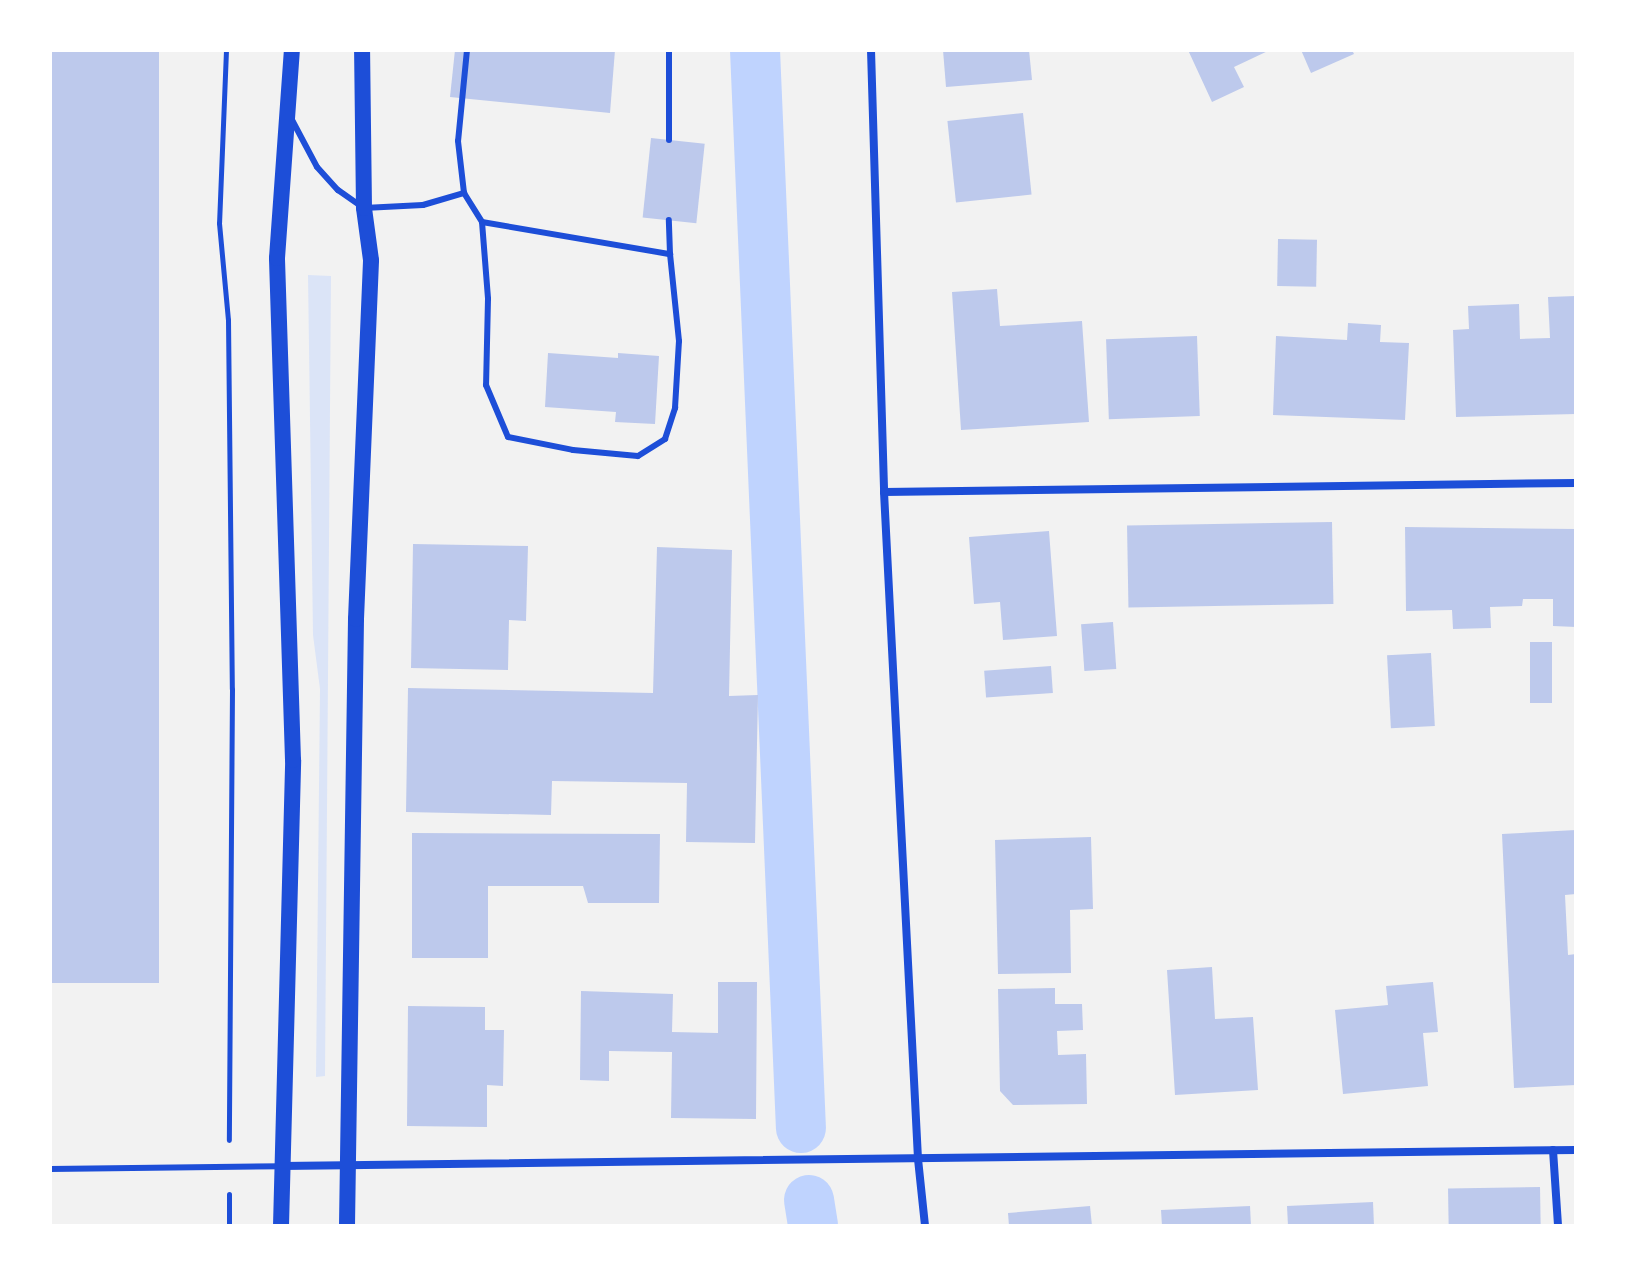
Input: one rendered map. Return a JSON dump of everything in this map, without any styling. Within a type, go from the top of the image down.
[{"type":"main road","points":[[281,1226],[293,760],[277,258],[292,50]]},
{"type":"main road","points":[[347,1226],[356,619],[371,260],[364,208],[362,50]]},
{"type":"street","points":[[871,50],[884,492],[918,1159],[925,1226]]},
{"type":"street","points":[[884,492],[1576,483]]},
{"type":"street","points":[[1553,1150],[1558,1226]]},
{"type":"street","points":[[282,1166],[1576,1150]]},
{"type":"lane","points":[[467,50],[458,141],[464,193],[482,222],[488,299],[486,385],[508,437],[573,450],[638,456],[665,439],[675,408],[679,341],[669,220]]},
{"type":"lane","points":[[669,50],[669,140]]},
{"type":"lane","points":[[288,113],[317,167],[338,190],[364,208],[423,205],[464,193]]},
{"type":"lane","points":[[482,222],[670,254]]},
{"type":"lane","points":[[50,1169],[282,1166]]},
{"type":"path","points":[[226,50],[219,223],[228,320],[232,627],[229,1226]]},
{"type":"shaded area","points":[[308,275],[331,276],[325,1076],[316,1077],[320,689],[313,635]]},
{"type":"building","points":[[50,50],[159,50],[159,983],[50,983]]},
{"type":"building","points":[[455,50],[615,50],[610,113],[450,97]]},
{"type":"building","points":[[943,50],[1029,50],[1032,80],[946,87]]},
{"type":"building","points":[[1188,50],[1270,50],[1234,67],[1244,87],[1212,102]]},
{"type":"building","points":[[1301,50],[1352,50],[1354,54],[1311,73]]},
{"type":"building","points":[[1023,113],[1032,195],[956,202],[947,121]]},
{"type":"building","points":[[651,138],[705,144],[696,223],[643,218]]},
{"type":"building","points":[[1278,239],[1317,240],[1316,287],[1277,286]]},
{"type":"building","points":[[997,289],[1000,326],[1082,321],[1089,422],[961,430],[952,292]]},
{"type":"building","points":[[1576,296],[1576,414],[1456,417],[1453,330],[1469,329],[1468,306],[1519,304],[1520,339],[1550,338],[1548,297]]},
{"type":"building","points":[[1348,323],[1381,325],[1380,342],[1409,343],[1405,420],[1273,415],[1276,336],[1347,340]]},
{"type":"building","points":[[1197,336],[1200,416],[1109,419],[1106,339]]},
{"type":"building","points":[[548,353],[618,358],[618,353],[659,356],[655,424],[615,422],[616,412],[545,407]]},
{"type":"building","points":[[1332,522],[1333,604],[1128,608],[1127,526]]},
{"type":"building","points":[[1405,527],[1576,529],[1576,627],[1553,626],[1553,599],[1523,599],[1522,606],[1490,607],[1491,628],[1453,629],[1452,610],[1406,611]]},
{"type":"building","points":[[1049,531],[1057,636],[1003,640],[1000,602],[974,604],[969,537]]},
{"type":"building","points":[[413,544],[528,546],[526,621],[509,620],[508,670],[411,668]]},
{"type":"building","points":[[657,547],[732,550],[729,696],[758,695],[755,843],[686,842],[687,783],[552,781],[551,815],[406,812],[408,688],[653,693]]},
{"type":"building","points":[[1113,622],[1116,669],[1084,671],[1081,624]]},
{"type":"building","points":[[1530,642],[1552,642],[1552,703],[1530,703]]},
{"type":"building","points":[[1431,653],[1435,726],[1391,728],[1387,655]]},
{"type":"building","points":[[1051,666],[1053,693],[986,698],[984,671]]},
{"type":"building","points":[[1576,830],[1576,894],[1565,895],[1568,955],[1576,954],[1576,1085],[1514,1088],[1502,834]]},
{"type":"building","points":[[412,833],[660,834],[659,903],[588,903],[583,886],[488,886],[488,958],[412,958]]},
{"type":"building","points":[[1091,837],[1093,909],[1070,910],[1071,973],[998,974],[995,840]]},
{"type":"building","points":[[1212,967],[1215,1019],[1253,1017],[1258,1090],[1175,1095],[1167,970]]},
{"type":"building","points":[[718,982],[757,982],[756,1119],[671,1118],[672,1052],[609,1051],[609,1081],[580,1080],[581,991],[673,994],[672,1032],[718,1033]]},
{"type":"building","points":[[1433,982],[1438,1032],[1423,1033],[1428,1086],[1343,1094],[1335,1010],[1388,1005],[1386,986]]},
{"type":"building","points":[[1055,988],[1055,1004],[1082,1004],[1083,1030],[1057,1031],[1058,1055],[1086,1054],[1087,1104],[1013,1105],[1000,1091],[998,989]]},
{"type":"building","points":[[408,1006],[485,1007],[485,1030],[504,1030],[503,1086],[487,1085],[487,1127],[407,1126]]},
{"type":"building","points":[[1540,1187],[1541,1226],[1449,1226],[1448,1189]]},
{"type":"building","points":[[1373,1202],[1374,1226],[1288,1226],[1287,1206]]},
{"type":"building","points":[[1090,1206],[1092,1226],[1009,1226],[1008,1213]]},
{"type":"building","points":[[1250,1206],[1251,1226],[1162,1226],[1161,1210]]},
{"type":"waterway","points":[[755,50],[801,1128]]},
{"type":"waterway","points":[[809,1200],[813,1226]]}]
